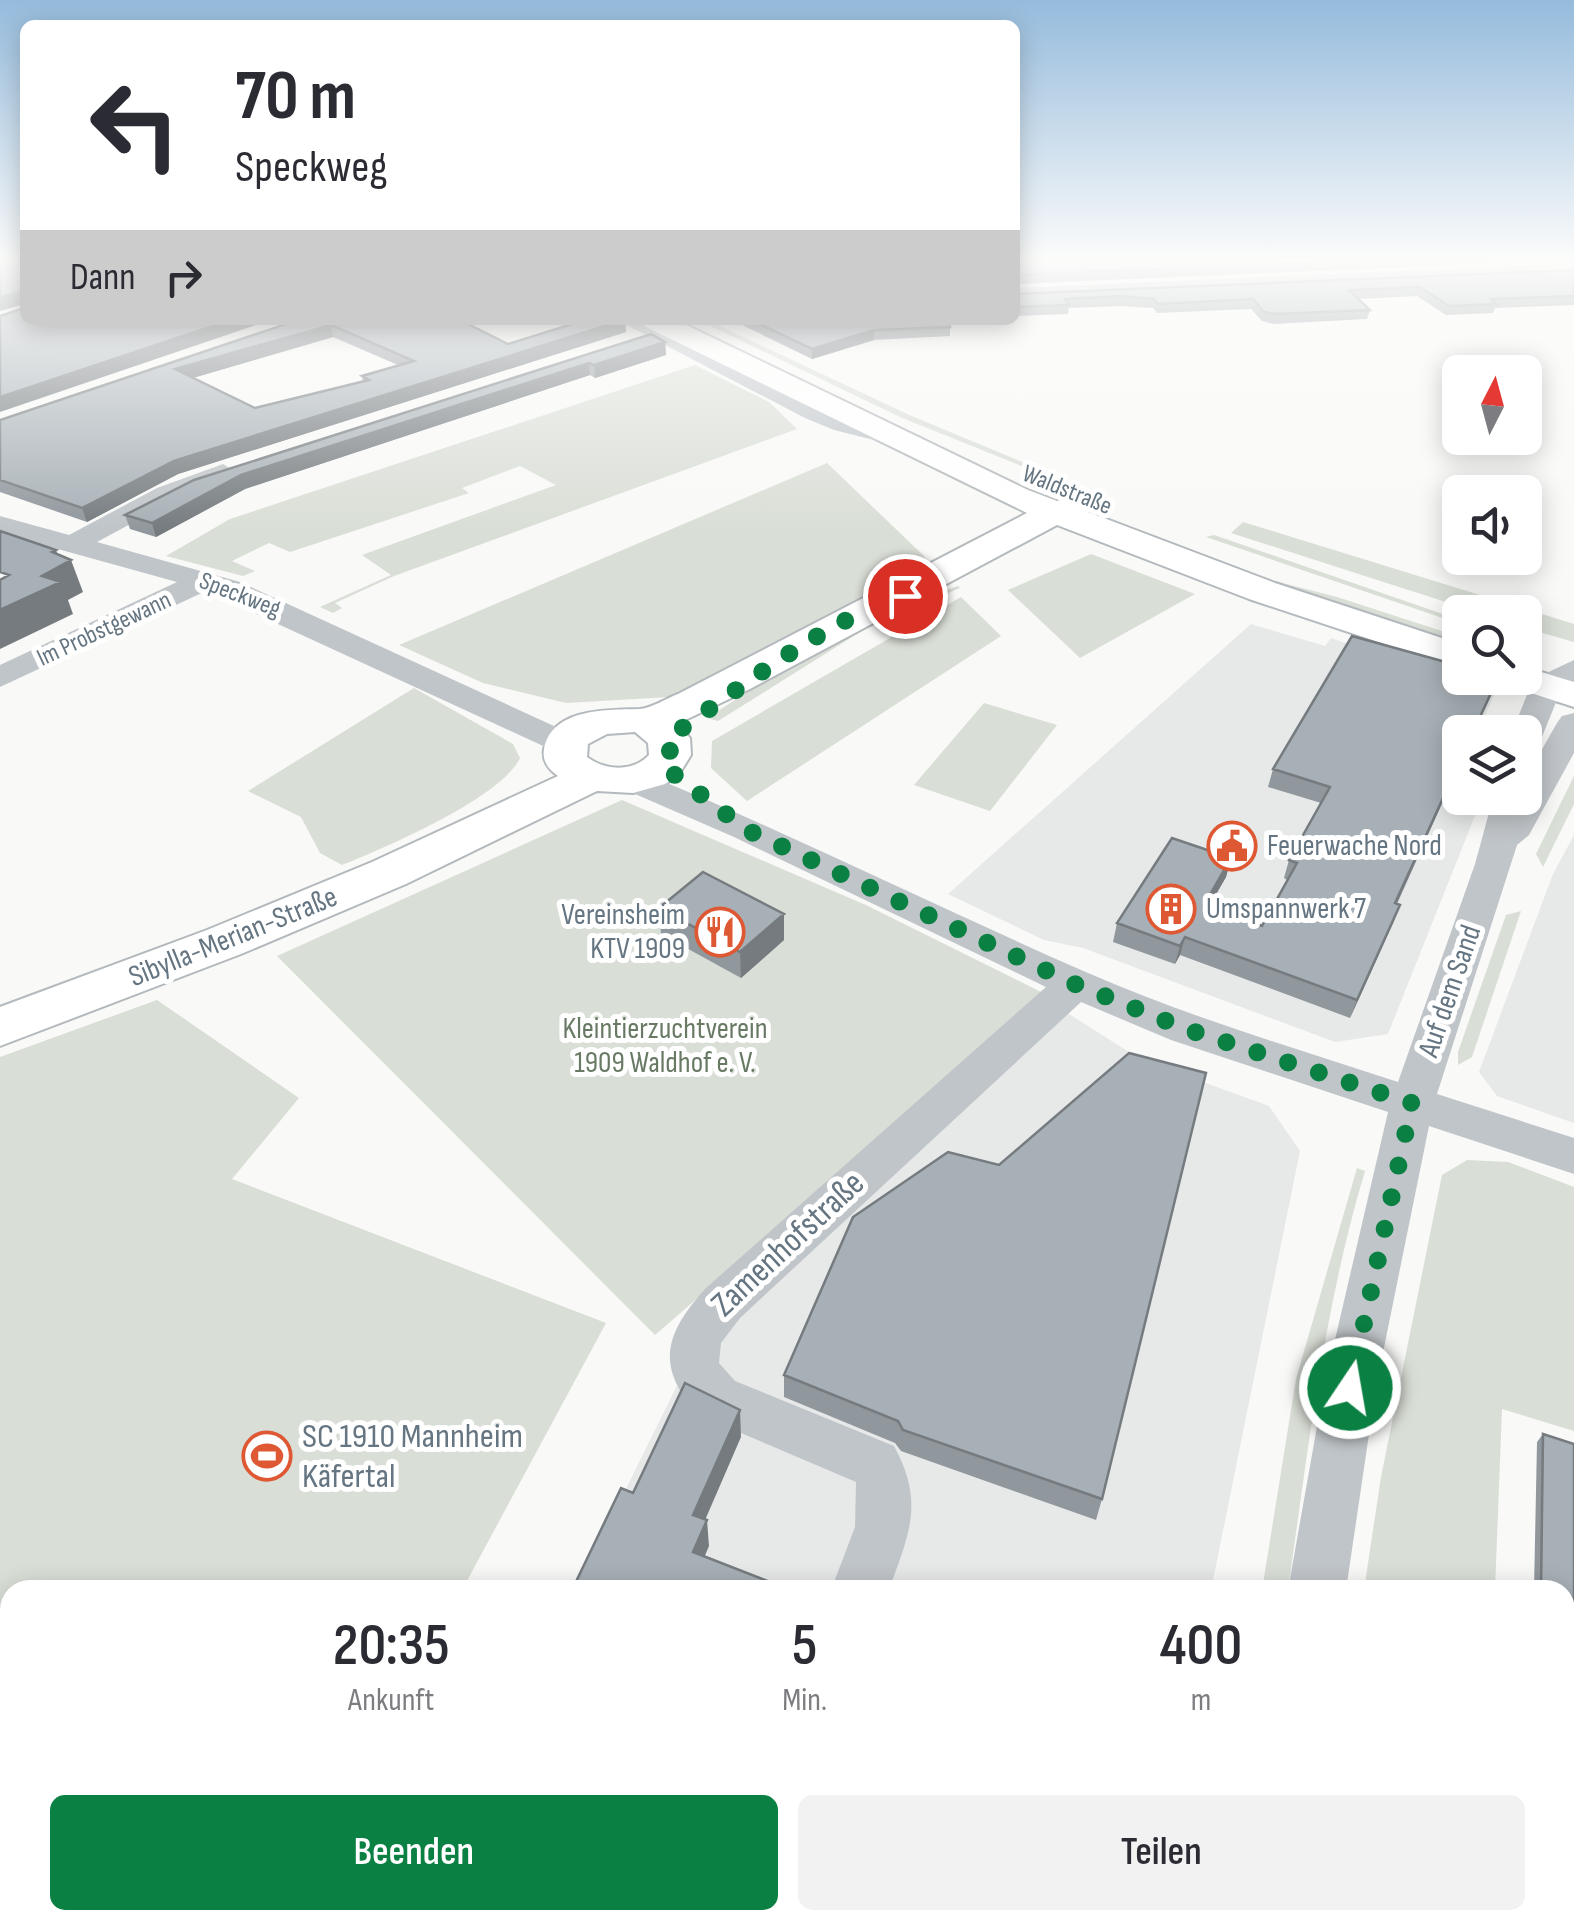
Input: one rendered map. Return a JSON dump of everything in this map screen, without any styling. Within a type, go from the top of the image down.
[{"type":"main road","name":"Waldstraße","points":[[705,351],[882,434],[1262,590],[1442,651]]},
{"type":"main road","name":"Waldstraße","points":[[749,351],[1076,512],[1217,549],[1442,624]]},
{"type":"main road","name":"Sibylla-Merian-Straße","points":[[0,1027],[390,873],[880,604],[1019,557],[1076,512]]},
{"type":"street","name":"Waldstraße","points":[[696,351],[765,390],[843,426],[882,434]]},
{"type":"street","points":[[73,544],[166,494],[249,464]]},
{"type":"street","name":"Speckweg","points":[[0,524],[207,579],[469,697],[615,752],[747,830],[1068,991],[1574,1156]]},
{"type":"street","name":"Im Probstgewann","points":[[0,677],[207,579]]},
{"type":"street","points":[[1539,715],[1558,679]]},
{"type":"street","name":"Auf dem Sand","points":[[1494,864],[1574,722]]},
{"type":"street","name":"Auf dem Sand","points":[[1319,1580],[1350,1388],[1412,1103],[1494,864],[1507,815]]},
{"type":"street","name":"Zamenhofstraße","points":[[863,1580],[887,1500],[887,1485],[875,1464],[716,1398],[700,1380],[692,1359],[697,1335],[737,1290],[1068,991]]},
{"type":"shaded area","name":"Feuerwache Nord","points":[[1251,624],[1325,646],[1331,638],[1442,675],[1442,695],[1494,695],[1485,715],[1442,715],[1442,815],[1475,815],[1388,1034],[1335,1042],[1083,948],[1044,940],[948,894]]},
{"type":"shaded area","points":[[1574,835],[1574,1123],[1497,1096],[1479,1072],[1553,874]]},
{"type":"shaded area","points":[[1066,1012],[1140,1059],[1269,1106],[1300,1151],[1213,1580],[581,1580],[699,1341]]},
{"type":"green space","points":[[763,351],[773,351],[907,414],[1051,474],[1049,477],[900,417]]},
{"type":"green space","points":[[695,365],[769,402],[797,429],[394,576],[335,603],[342,608],[333,613],[320,607],[391,575],[362,555],[556,485],[520,466],[462,488],[469,493],[290,552],[269,543],[232,561],[255,571],[243,576],[166,556],[230,519]]},
{"type":"green space","points":[[827,463],[924,556],[927,567],[681,702],[670,697],[566,703],[483,683],[399,645]]},
{"type":"green space","points":[[1243,522],[1480,595],[1442,595],[1442,601],[1231,533]]},
{"type":"green space","points":[[1214,535],[1442,614],[1442,618],[1206,537]]},
{"type":"green space","points":[[1091,554],[1195,594],[1080,658],[1008,590]]},
{"type":"green space","points":[[1236,571],[1337,597],[1442,631],[1442,644]]},
{"type":"green space","points":[[958,586],[868,627],[718,721],[707,718],[860,628]]},
{"type":"green space","points":[[961,597],[1001,636],[747,801],[711,768],[712,741]]},
{"type":"green space","points":[[1542,614],[1574,624],[1574,642],[1542,633]]},
{"type":"green space","points":[[414,688],[513,744],[520,758],[509,773],[440,820],[342,865],[320,853],[301,817],[248,791]]},
{"type":"green space","points":[[984,703],[1057,725],[990,811],[914,785]]},
{"type":"green space","points":[[1574,776],[1574,804],[1543,867],[1536,854]]},
{"type":"green space","name":"Kleintierzuchtverein 1909 Waldhof e. V.","points":[[622,800],[868,906],[1047,995],[655,1335],[277,956]]},
{"type":"green space","points":[[1521,911],[1472,1057],[1458,1065],[1458,1052],[1506,915]]},
{"type":"green space","name":"SC 1910 Mannheim Käfertal","points":[[157,1000],[299,1098],[232,1179],[606,1323],[467,1580],[0,1580],[0,1057]]},
{"type":"green space","points":[[1467,1160],[1508,1162],[1574,1187],[1574,1431],[1502,1409],[1495,1580],[1366,1580],[1381,1477],[1442,1175]]},
{"type":"green space","points":[[1357,1168],[1365,1171],[1328,1326],[1289,1580],[1264,1580],[1296,1379]]},
{"type":"building","points":[[0,351],[138,351],[0,397]]},
{"type":"building","points":[[205,351],[239,351],[175,369],[255,408],[369,380],[362,376],[414,361],[391,351],[525,351],[174,461],[82,508],[0,480],[0,420]]},
{"type":"building","points":[[598,351],[637,351],[241,475],[152,523],[125,515],[194,480]]},
{"type":"building","points":[[0,531],[56,550],[52,552],[71,560],[42,576],[61,582],[0,610],[0,580],[9,575],[0,572]]},
{"type":"building","points":[[1352,636],[1442,661],[1442,695],[1490,695],[1481,715],[1442,715],[1442,800],[1395,903],[1400,905],[1357,1000],[1185,937],[1180,946],[1117,923],[1172,838],[1231,858],[1204,905],[1262,926],[1297,863],[1289,860],[1330,787],[1273,769]]},
{"type":"building","points":[[703,872],[784,914],[740,952],[659,908]]},
{"type":"building","points":[[1129,1053],[1206,1073],[1102,1499],[903,1430],[898,1421],[784,1375],[853,1217],[948,1152],[999,1165]]},
{"type":"building","points":[[685,1383],[740,1410],[693,1515],[707,1520],[693,1552],[765,1580],[577,1580],[621,1488],[633,1493]]},
{"type":"building","points":[[1543,1434],[1574,1444],[1574,1580],[1541,1580]]},
{"type":"place","name":"Feuerwache Nord","points":[[1232,846]]},
{"type":"place","name":"Umspannwerk 7","points":[[1171,909]]},
{"type":"place","name":"Vereinsheim KTV 1909","points":[[720,932]]},
{"type":"place","name":"SC 1910 Mannheim Käfertal","points":[[267,1456]]},
{"type":"route","points":[[905,596],[880,604],[750,678],[668,738],[672,747],[662,765],[747,830],[1075,984],[1186,1029],[1412,1103],[1350,1388]]}]
